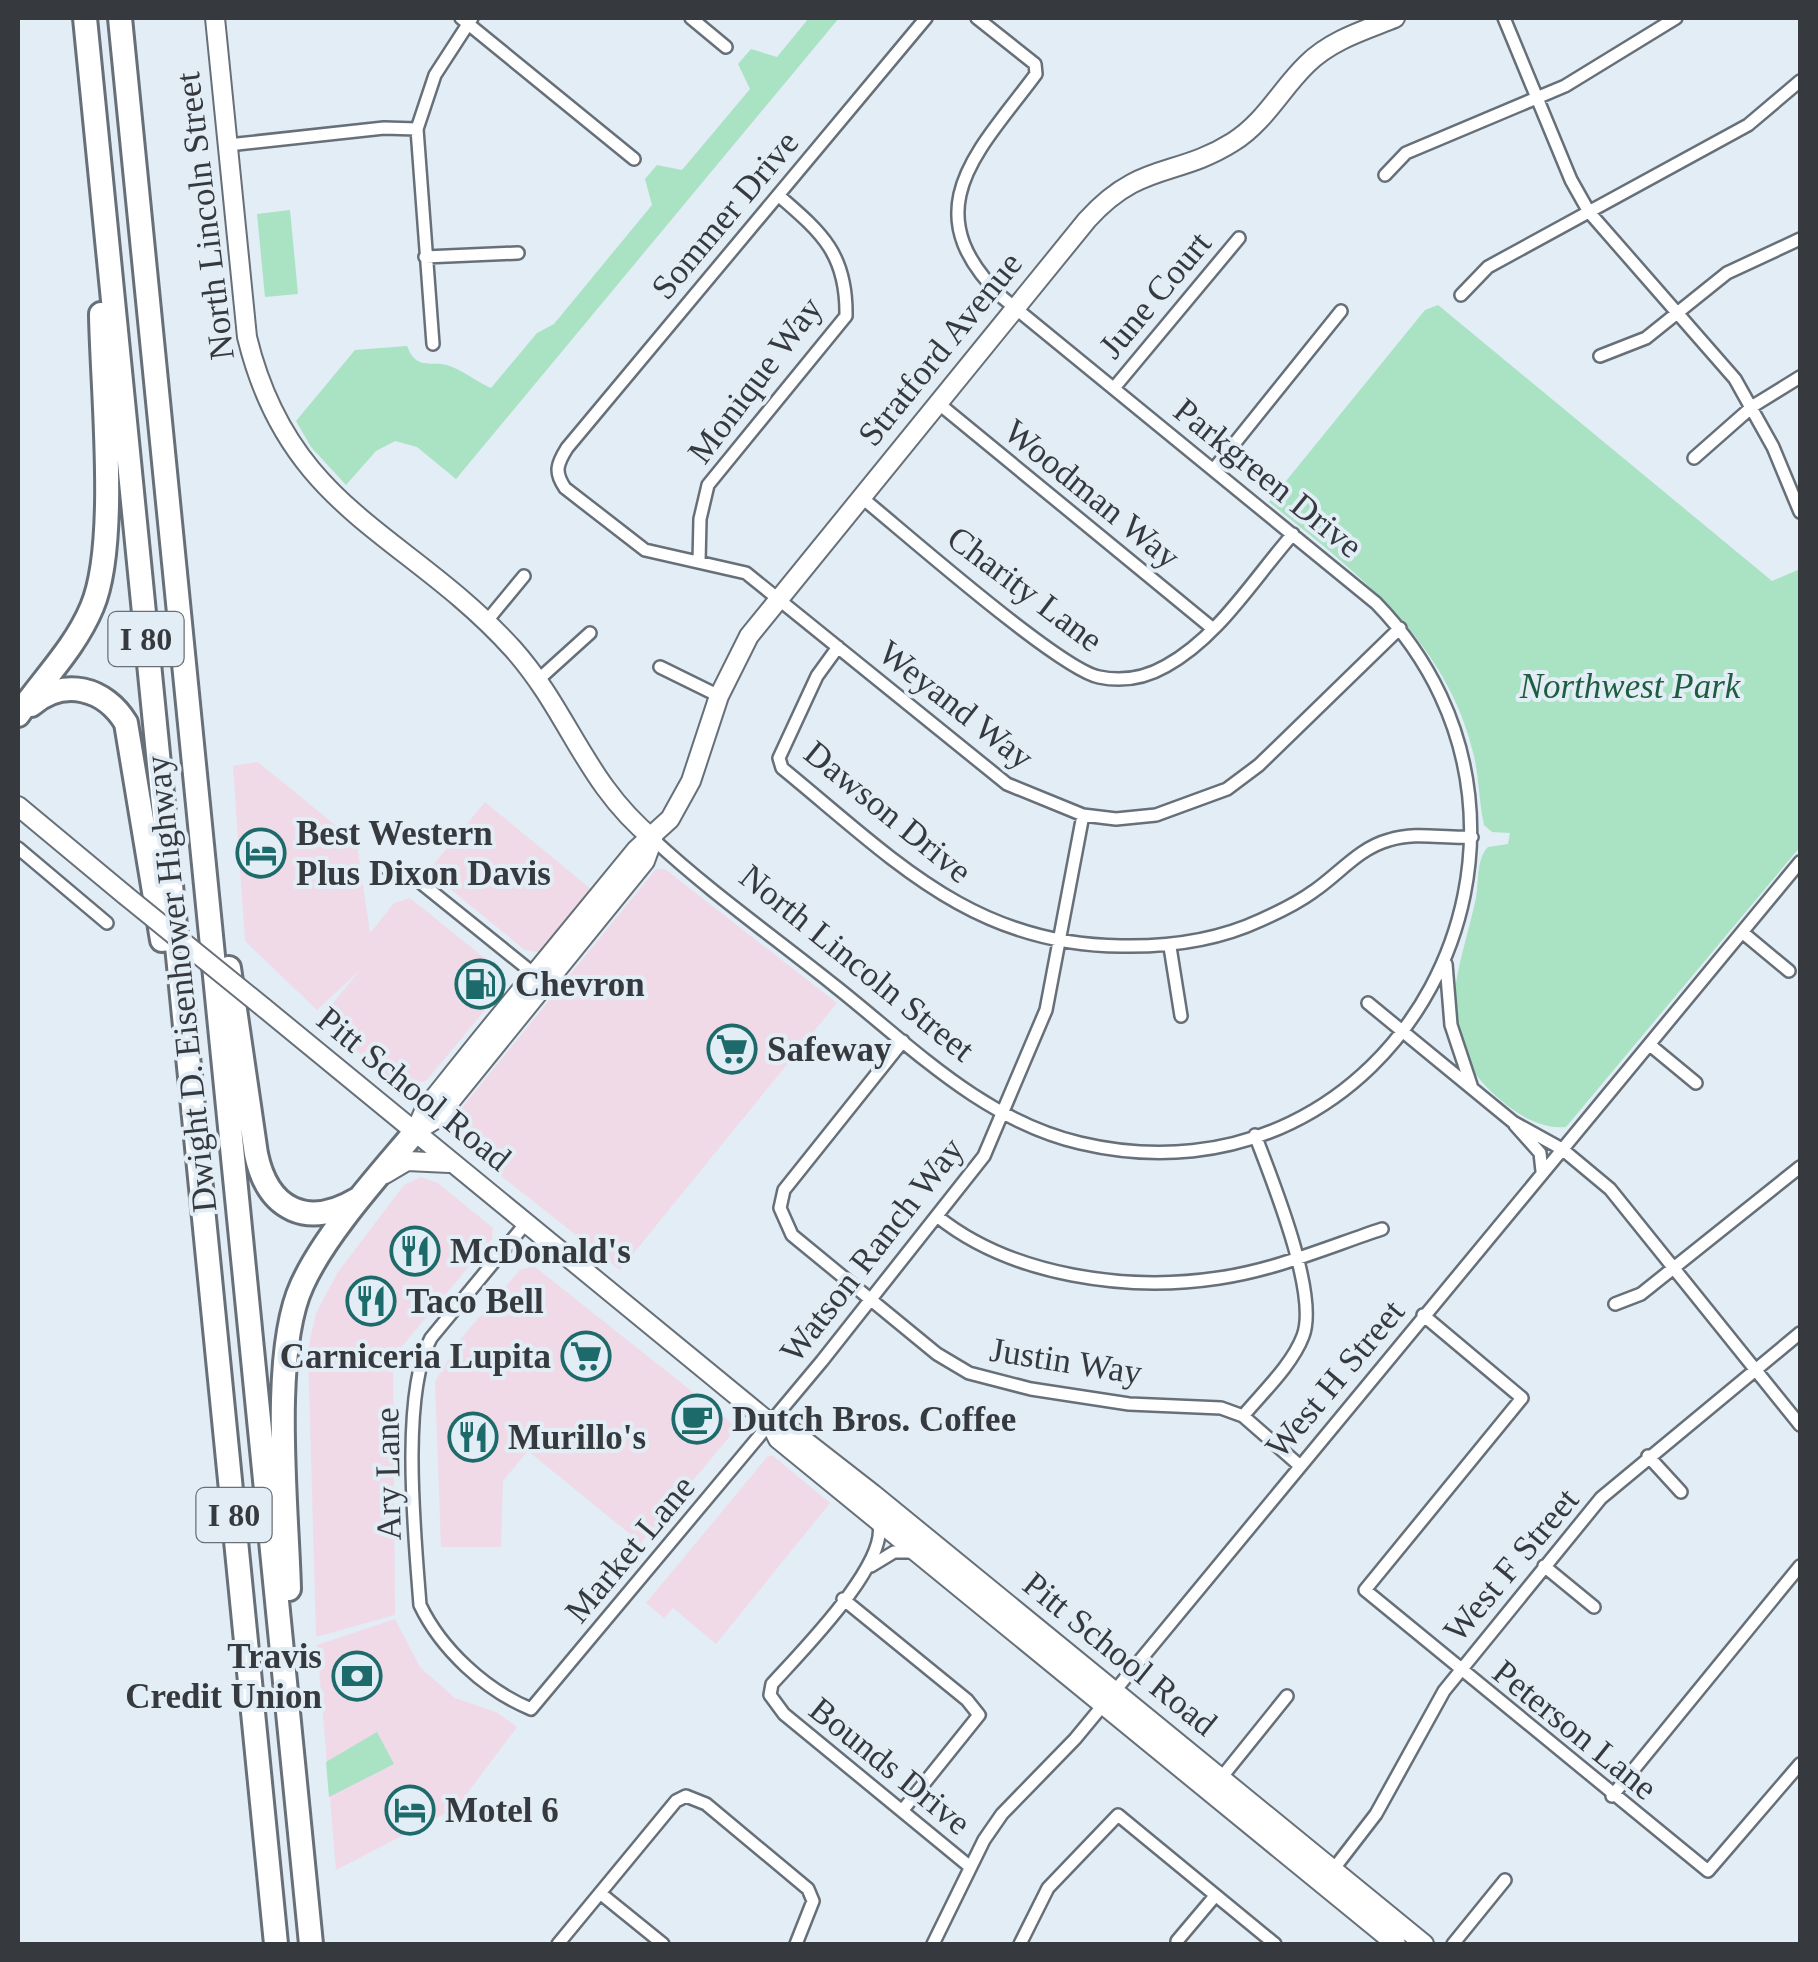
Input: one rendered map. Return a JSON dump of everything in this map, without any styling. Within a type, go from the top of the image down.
[{"type":"highway","name":"Dwight D. Eisenhower Highway","points":[[85,18],[276,1944]]},
{"type":"highway","name":"Dwight D. Eisenhower Highway","points":[[120,18],[312,1944]]},
{"type":"highway","points":[[18,716],[81,631],[101,578],[105,522],[100,298],[107,246]]},
{"type":"highway","points":[[18,716],[38,699],[70,688],[91,691],[109,701],[126,723],[170,989],[185,1031]]},
{"type":"highway","points":[[197,798],[218,897],[260,1174],[274,1197],[308,1214],[328,1214],[367,1191]]},
{"type":"highway","points":[[282,1652],[290,1601],[285,1368],[289,1325],[311,1267],[416,1132]]},
{"type":"street","name":"North Lincoln Street","points":[[215,18],[248,337],[261,384],[287,442],[332,494],[486,622],[538,680],[610,799],[653,838],[970,1095],[1058,1138],[1114,1150],[1182,1151],[1255,1135],[1339,1092],[1402,1032]]},
{"type":"street","points":[[691,18],[726,47]]},
{"type":"street","name":"Sommer Drive","points":[[567,448],[926,18]]},
{"type":"street","name":"Parkgreen Drive","points":[[978,18],[1034,64],[1036,74],[968,164],[958,216],[970,260],[984,280],[1016,308],[1294,534],[1400,628],[1429,670],[1459,735],[1472,796],[1468,886],[1446,964],[1402,1032]]},
{"type":"street","name":"Stratford Avenue","points":[[416,1132],[425,1109],[541,979],[636,850],[653,838],[691,781],[719,696],[748,636],[1115,192],[1146,174],[1231,143],[1248,131],[1307,64],[1329,46],[1395,18]]},
{"type":"street","points":[[1504,18],[1536,98],[1590,212],[1716,354],[1752,406],[1800,512]]},
{"type":"street","points":[[1385,175],[1406,152],[1595,70],[1676,18]]},
{"type":"street","points":[[433,344],[417,130],[436,75],[467,19],[634,159]]},
{"type":"street","points":[[1461,295],[1488,267],[1748,125],[1800,81]]},
{"type":"street","points":[[228,144],[384,128],[417,130]]},
{"type":"street","name":"Monique Way","points":[[699,562],[700,520],[708,485],[846,316],[841,270],[832,248],[822,233],[778,195]]},
{"type":"street","name":"June Court","points":[[1114,388],[1239,238]]},
{"type":"street","points":[[1600,356],[1646,338],[1681,314],[1727,273],[1800,239]]},
{"type":"street","points":[[425,258],[518,253]]},
{"type":"street","points":[[1214,469],[1340,311]]},
{"type":"street","points":[[1694,458],[1752,406],[1800,377]]},
{"type":"street","name":"Woodman Way","points":[[938,403],[1212,628]]},
{"type":"street","name":"Weyand Way","points":[[567,448],[557,463],[557,476],[564,488],[645,550],[680,561],[733,567],[778,598],[1008,784],[1084,815],[1116,819],[1156,816],[1227,789],[1259,765],[1400,628]]},
{"type":"street","name":"Charity Lane","points":[[861,497],[1058,654],[1096,677],[1130,680],[1151,674],[1186,653],[1294,534]]},
{"type":"street","points":[[486,622],[524,576]]},
{"type":"street","points":[[538,680],[590,633]]},
{"type":"street","name":"Dawson Drive","points":[[838,647],[817,676],[794,725],[779,758],[782,768],[929,889],[992,923],[1060,944],[1170,948],[1262,920],[1314,892],[1367,849],[1389,840],[1420,834],[1472,838]]},
{"type":"street","points":[[660,668],[719,696]]},
{"type":"street","name":"Pitt School Road","points":[[18,806],[770,1423],[778,1439],[878,1522],[1108,1697]]},
{"type":"street","name":"Watson Ranch Way","points":[[770,1423],[984,1156],[1046,1010],[1084,815]]},
{"type":"street","points":[[18,848],[107,923]]},
{"type":"street","name":"West H Street","points":[[933,1944],[968,1866],[1002,1814],[1108,1697],[1800,862]]},
{"type":"street","points":[[386,868],[410,874],[541,979]]},
{"type":"street","points":[[1742,932],[1789,971]]},
{"type":"street","points":[[1170,948],[1181,1016]]},
{"type":"street","points":[[1446,964],[1451,1025],[1473,1089]]},
{"type":"street","points":[[1368,1002],[1513,1122],[1540,1153],[1542,1173]]},
{"type":"street","name":"Justin Way","points":[[903,1041],[784,1190],[780,1198],[783,1222],[792,1234],[937,1354],[969,1373],[1032,1390],[1129,1404],[1198,1404],[1243,1416],[1299,1465]]},
{"type":"street","points":[[1650,1045],[1696,1083]]},
{"type":"street","points":[[1513,1122],[1562,1149],[1620,1199],[1800,1426]]},
{"type":"street","points":[[1243,1416],[1298,1348],[1308,1307],[1297,1258],[1255,1135]]},
{"type":"street","points":[[367,1191],[407,1160],[432,1159],[460,1168]]},
{"type":"street","points":[[1616,1304],[1641,1294],[1800,1167]]},
{"type":"street","points":[[938,1217],[996,1254],[1115,1279],[1163,1283],[1219,1278],[1297,1258],[1382,1229]]},
{"type":"street","name":"Ary Lane","points":[[526,1223],[432,1338],[420,1358],[413,1395],[420,1605],[435,1636],[506,1699],[531,1710]]},
{"type":"street","name":"Peterson Lane","points":[[1424,1315],[1522,1398],[1364,1590],[1708,1871],[1800,1764]]},
{"type":"street","name":"West F Street","points":[[1328,1877],[1376,1814],[1459,1671],[1600,1498],[1800,1333]]},
{"type":"street","name":"Pitt School Road","points":[[770,1423],[787,1426],[1328,1877],[1424,1944]]},
{"type":"street","name":"Market Lane","points":[[531,1710],[770,1423]]},
{"type":"street","points":[[1648,1456],[1682,1492]]},
{"type":"street","name":"Bounds Drive","points":[[878,1522],[880,1540],[870,1566],[772,1684],[770,1695],[784,1714],[968,1866]]},
{"type":"street","points":[[870,1566],[894,1552],[915,1552]]},
{"type":"street","points":[[1544,1566],[1594,1607]]},
{"type":"street","points":[[1612,1796],[1800,1566]]},
{"type":"street","points":[[843,1599],[967,1700],[979,1715],[902,1811]]},
{"type":"street","points":[[1216,1784],[1287,1696]]},
{"type":"street","points":[[558,1944],[676,1801],[695,1797],[813,1895],[796,1944]]},
{"type":"street","points":[[1020,1944],[1048,1888],[1118,1815],[1276,1944]]},
{"type":"street","name":"Pitt School Road","points":[[1328,1877],[1396,1944]]},
{"type":"street","points":[[1453,1944],[1505,1880]]},
{"type":"street","points":[[600,1893],[664,1944]]},
{"type":"street","points":[[1177,1941],[1215,1896]]},
{"type":"shaded area","points":[[258,762],[357,843],[370,933],[394,903],[410,898],[497,968],[500,992],[426,1081],[396,1085],[334,1031],[329,1017],[332,1004],[360,970],[317,1010],[245,941],[233,766]]},
{"type":"shaded area","points":[[485,802],[592,890],[539,952],[525,950],[428,871]]},
{"type":"shaded area","points":[[656,869],[665,869],[837,1003],[620,1270],[451,1136],[451,1121]]},
{"type":"shaded area","points":[[421,1177],[438,1183],[493,1228],[492,1239],[393,1357],[395,1615],[316,1637],[308,1349],[316,1313],[338,1272],[404,1185]]},
{"type":"shaded area","points":[[534,1266],[733,1424],[735,1430],[641,1543],[528,1451],[503,1481],[501,1547],[441,1547],[435,1382],[461,1338],[520,1270]]},
{"type":"shaded area","points":[[768,1456],[773,1456],[830,1503],[716,1644],[673,1608],[664,1618],[646,1603]]},
{"type":"shaded area","points":[[395,1619],[420,1667],[455,1698],[496,1712],[517,1727],[456,1808],[336,1870],[317,1645]]},
{"type":"green space","points":[[809,18],[839,18],[456,479],[417,447],[395,441],[376,451],[346,485],[311,447],[296,421],[355,350],[407,346],[419,362],[447,365],[491,388],[537,333],[554,324],[652,205],[645,179],[657,165],[682,170],[750,89],[738,64],[751,49],[777,57]]},
{"type":"green space","points":[[290,210],[298,294],[265,297],[257,214]]},
{"type":"green space","name":"Northwest Park","points":[[1438,305],[1772,581],[1800,569],[1800,847],[1566,1127],[1532,1121],[1503,1102],[1479,1078],[1463,1054],[1456,1030],[1457,980],[1481,858],[1488,847],[1508,844],[1510,833],[1492,832],[1484,825],[1474,756],[1461,715],[1421,644],[1394,612],[1334,555],[1269,502],[1425,310]]},
{"type":"green space","points":[[377,1732],[394,1764],[329,1797],[326,1762]]},
{"type":"place","name":"Best Western Plus Dixon Davis","points":[[261,853]]},
{"type":"place","name":"Chevron","points":[[480,984]]},
{"type":"place","name":"Safeway","points":[[732,1049]]},
{"type":"place","name":"McDonald's","points":[[415,1251]]},
{"type":"place","name":"Taco Bell","points":[[371,1301]]},
{"type":"place","name":"Carniceria Lupita","points":[[586,1356]]},
{"type":"place","name":"Dutch Bros. Coffee","points":[[697,1419]]},
{"type":"place","name":"Murillo's","points":[[473,1437]]},
{"type":"place","name":"Travis Credit Union","points":[[357,1676]]},
{"type":"place","name":"Motel 6","points":[[410,1810]]}]
